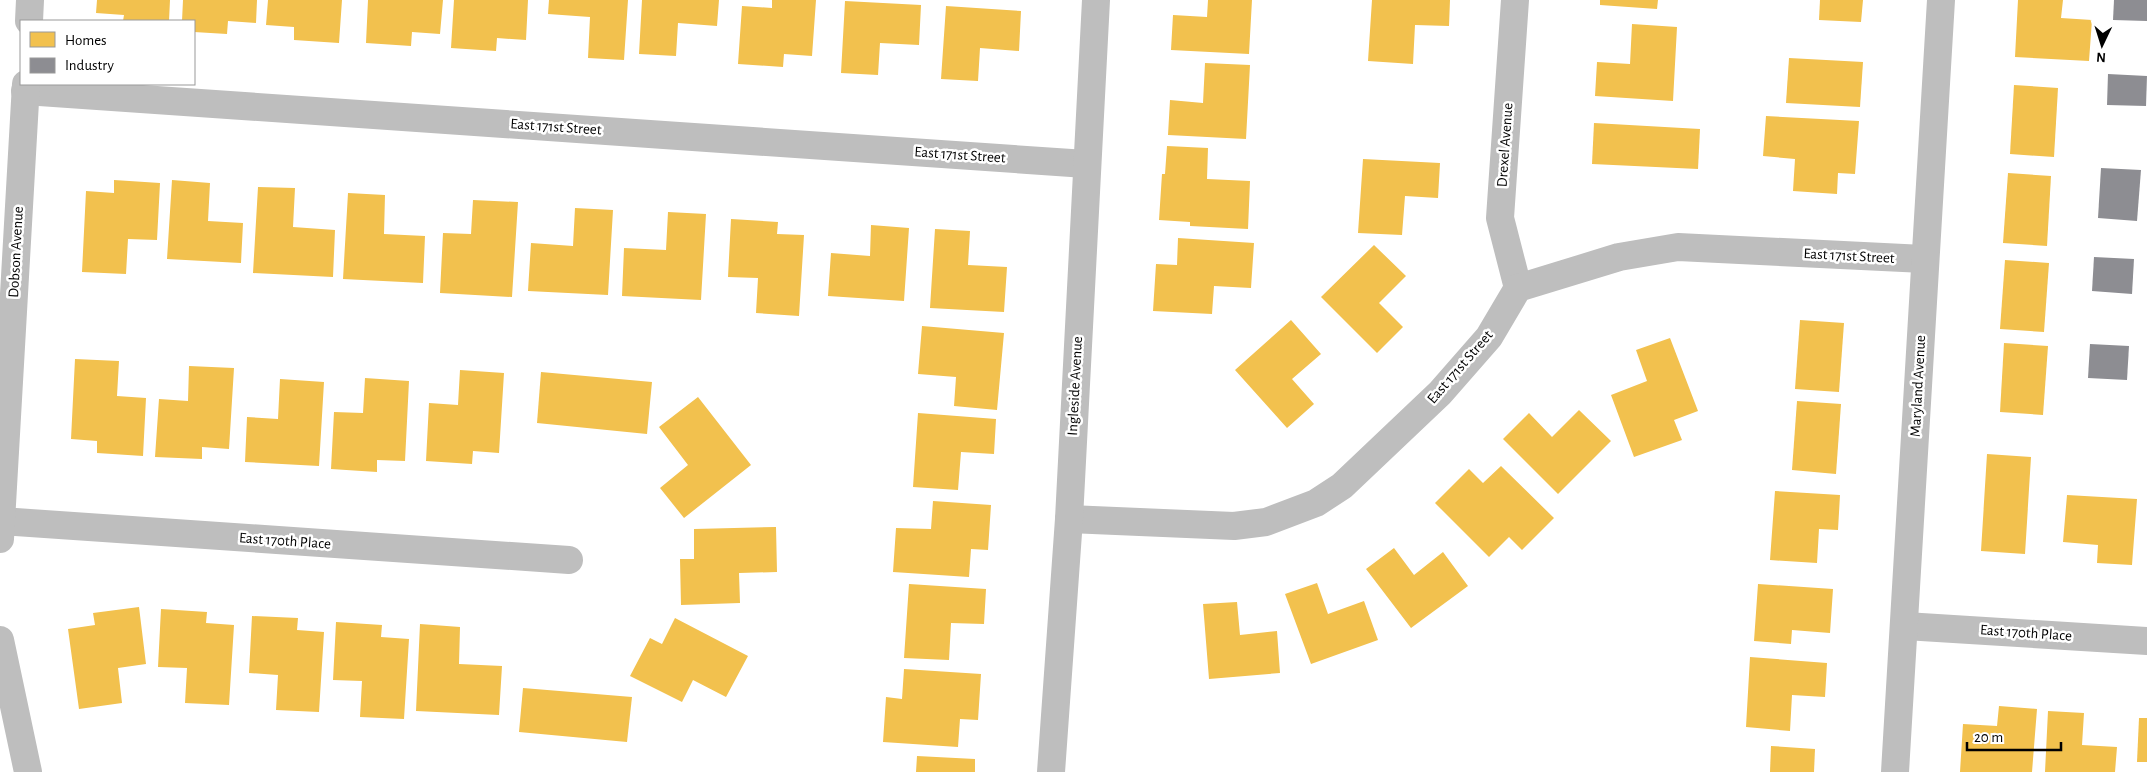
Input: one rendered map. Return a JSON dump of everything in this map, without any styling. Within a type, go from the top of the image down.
[{"type":"street","points":[[29,20],[30,0]]},
{"type":"street","name":"Ingleside Avenue","points":[[1051,772],[1069,519],[1096,0]]},
{"type":"street","name":"Drexel Avenue","points":[[1515,0],[1500,218],[1518,288]]},
{"type":"street","name":"Maryland Avenue","points":[[1895,772],[1905,626],[1924,259],[1941,0]]},
{"type":"street","name":"East 171st Street","points":[[26,87],[1086,164]]},
{"type":"street","name":"Dobson Avenue","points":[[0,530],[26,87]]},
{"type":"street","name":"East 171st Street","points":[[1069,519],[1234,526],[1266,522],[1316,504],[1342,486],[1440,394],[1489,337],[1518,288],[1619,257],[1678,247],[1924,259]]},
{"type":"street","name":"East 170th Place","points":[[0,530],[569,560]]},
{"type":"street","name":"East 170th Place","points":[[1905,626],[2147,641]]},
{"type":"street","points":[[0,640],[28,772]]},
{"type":"building: Homes","points":[[97,0],[170,0],[169,20],[123,20],[124,15],[96,13]]},
{"type":"building: Homes","points":[[183,0],[257,0],[256,23],[228,21],[227,34],[195,32],[195,20],[182,20]]},
{"type":"building: Homes","points":[[268,0],[342,0],[339,43],[294,40],[294,27],[266,25]]},
{"type":"building: Homes","points":[[368,0],[443,0],[440,34],[412,32],[411,46],[366,43]]},
{"type":"building: Homes","points":[[454,0],[528,0],[526,40],[497,38],[496,51],[451,48]]},
{"type":"building: Homes","points":[[549,0],[628,0],[624,60],[588,58],[590,17],[548,14]]},
{"type":"building: Homes","points":[[642,0],[719,0],[717,26],[678,23],[676,56],[639,54]]},
{"type":"building: Homes","points":[[772,0],[816,0],[812,56],[784,54],[783,67],[738,64],[742,6],[772,8]]},
{"type":"building: Homes","points":[[1208,0],[1252,0],[1249,54],[1171,50],[1173,15],[1207,17]]},
{"type":"building: Homes","points":[[1372,0],[1450,0],[1449,26],[1415,25],[1413,64],[1368,61]]},
{"type":"building: Homes","points":[[1600,0],[1658,0],[1657,9],[1600,5]]},
{"type":"building: Homes","points":[[1820,0],[1863,0],[1861,22],[1819,20]]},
{"type":"building: Homes","points":[[2018,0],[2063,0],[2061,18],[2092,20],[2089,61],[2015,57]]},
{"type":"building: Homes","points":[[845,1],[921,5],[919,45],[880,43],[878,75],[841,73]]},
{"type":"building: Homes","points":[[946,6],[1021,11],[1019,51],[980,48],[978,81],[941,79]]},
{"type":"building: Homes","points":[[1632,24],[1677,27],[1673,101],[1595,96],[1597,62],[1630,64]]},
{"type":"building: Homes","points":[[1789,58],[1863,62],[1860,107],[1786,103]]},
{"type":"building: Homes","points":[[1205,63],[1250,65],[1246,139],[1168,135],[1170,100],[1203,103]]},
{"type":"building: Homes","points":[[2014,85],[2058,88],[2054,157],[2010,154]]},
{"type":"building: Homes","points":[[1766,116],[1859,121],[1855,174],[1838,173],[1837,194],[1793,191],[1795,159],[1763,156]]},
{"type":"building: Homes","points":[[1594,123],[1700,129],[1698,169],[1592,164]]},
{"type":"building: Homes","points":[[1167,146],[1208,148],[1207,179],[1250,181],[1248,229],[1190,226],[1190,222],[1159,220],[1162,174],[1165,174]]},
{"type":"building: Homes","points":[[1363,159],[1440,163],[1438,198],[1405,196],[1402,235],[1358,233]]},
{"type":"building: Homes","points":[[2008,173],[2051,176],[2047,246],[2003,243]]},
{"type":"building: Homes","points":[[114,180],[160,183],[157,240],[128,239],[126,274],[82,272],[86,191],[114,193]]},
{"type":"building: Homes","points":[[172,180],[210,183],[208,221],[243,223],[241,263],[167,259]]},
{"type":"building: Homes","points":[[258,187],[295,188],[293,227],[335,230],[333,277],[253,273]]},
{"type":"building: Homes","points":[[348,193],[385,195],[384,234],[425,236],[423,283],[343,279]]},
{"type":"building: Homes","points":[[473,200],[518,202],[512,297],[440,293],[443,233],[471,234]]},
{"type":"building: Homes","points":[[575,208],[613,210],[608,295],[528,291],[531,243],[573,246]]},
{"type":"building: Homes","points":[[668,212],[706,214],[701,300],[622,296],[624,248],[666,250]]},
{"type":"building: Homes","points":[[731,219],[778,222],[777,234],[804,235],[799,316],[756,313],[758,278],[728,277]]},
{"type":"building: Homes","points":[[871,225],[909,228],[904,301],[828,296],[831,253],[870,256]]},
{"type":"building: Homes","points":[[935,229],[970,231],[968,265],[1007,267],[1004,312],[930,308]]},
{"type":"building: Homes","points":[[1178,238],[1254,243],[1251,288],[1214,286],[1212,314],[1153,311],[1156,264],[1177,265]]},
{"type":"building: Homes","points":[[1374,245],[1406,276],[1379,303],[1403,327],[1377,353],[1321,297]]},
{"type":"building: Homes","points":[[2005,260],[2049,263],[2044,332],[2000,329]]},
{"type":"building: Homes","points":[[1291,320],[1321,354],[1292,379],[1314,404],[1287,428],[1235,370]]},
{"type":"building: Homes","points":[[1800,320],[1844,323],[1839,392],[1795,389]]},
{"type":"building: Homes","points":[[922,326],[1004,333],[997,410],[954,406],[956,377],[918,374]]},
{"type":"building: Homes","points":[[1670,338],[1698,411],[1674,420],[1682,440],[1634,457],[1611,395],[1647,381],[1636,350]]},
{"type":"building: Homes","points":[[2004,343],[2048,346],[2043,415],[2000,412]]},
{"type":"building: Homes","points":[[75,359],[119,361],[117,396],[146,398],[143,456],[97,453],[97,441],[71,439]]},
{"type":"building: Homes","points":[[189,366],[234,368],[229,449],[202,447],[202,459],[155,457],[159,399],[188,401]]},
{"type":"building: Homes","points":[[460,370],[504,373],[499,453],[473,451],[472,464],[426,461],[429,403],[458,405]]},
{"type":"building: Homes","points":[[541,372],[652,382],[647,434],[537,423]]},
{"type":"building: Homes","points":[[365,378],[409,381],[405,461],[377,460],[377,472],[331,469],[334,412],[363,413]]},
{"type":"building: Homes","points":[[280,379],[324,382],[319,466],[245,462],[247,417],[278,419]]},
{"type":"building: Homes","points":[[698,397],[751,465],[684,518],[660,488],[688,465],[659,427]]},
{"type":"building: Homes","points":[[1797,401],[1841,404],[1836,474],[1792,470]]},
{"type":"building: Homes","points":[[1579,410],[1611,441],[1558,494],[1503,439],[1529,413],[1552,437]]},
{"type":"building: Homes","points":[[918,413],[996,419],[994,454],[961,452],[958,490],[913,487]]},
{"type":"building: Homes","points":[[1987,454],[2031,457],[2025,554],[1981,551]]},
{"type":"building: Homes","points":[[1501,466],[1554,518],[1522,550],[1509,537],[1489,557],[1435,503],[1469,469],[1483,483]]},
{"type":"building: Homes","points":[[1775,491],[1840,495],[1838,530],[1819,529],[1817,563],[1770,560]]},
{"type":"building: Homes","points":[[2067,495],[2137,499],[2132,565],[2097,563],[2098,545],[2063,542]]},
{"type":"building: Homes","points":[[933,501],[991,505],[988,550],[971,549],[969,577],[893,572],[896,528],[931,529]]},
{"type":"building: Homes","points":[[776,527],[777,572],[739,573],[740,603],[681,605],[680,559],[694,559],[694,529]]},
{"type":"building: Homes","points":[[1394,548],[1414,575],[1443,552],[1468,586],[1411,628],[1366,569]]},
{"type":"building: Homes","points":[[1317,583],[1328,614],[1364,601],[1378,640],[1311,664],[1285,594]]},
{"type":"building: Homes","points":[[909,584],[986,589],[984,624],[951,623],[949,660],[904,658]]},
{"type":"building: Homes","points":[[1758,584],[1833,589],[1830,633],[1792,630],[1791,644],[1754,641]]},
{"type":"building: Homes","points":[[1237,602],[1240,635],[1277,631],[1280,673],[1209,679],[1203,604]]},
{"type":"building: Homes","points":[[139,607],[146,664],[118,668],[122,703],[79,709],[68,629],[95,625],[93,613]]},
{"type":"building: Homes","points":[[161,609],[207,612],[206,623],[234,625],[229,705],[185,703],[187,668],[158,667]]},
{"type":"building: Homes","points":[[252,616],[298,618],[297,630],[324,632],[319,712],[276,710],[278,675],[249,673]]},
{"type":"building: Homes","points":[[675,618],[748,656],[726,697],[693,680],[682,702],[630,676],[650,638],[662,644]]},
{"type":"building: Homes","points":[[336,622],[382,625],[381,637],[409,639],[404,719],[360,717],[362,681],[333,680]]},
{"type":"building: Homes","points":[[420,624],[460,627],[459,664],[502,666],[499,715],[416,711]]},
{"type":"building: Homes","points":[[1750,657],[1827,663],[1825,697],[1792,695],[1790,731],[1746,727]]},
{"type":"building: Homes","points":[[904,669],[981,674],[978,720],[960,719],[958,747],[883,742],[886,697],[902,699]]},
{"type":"building: Homes","points":[[523,688],[632,697],[627,742],[519,732]]},
{"type":"building: Homes","points":[[1999,706],[2037,709],[2032,772],[1960,772],[1963,724],[1997,726]]},
{"type":"building: Homes","points":[[2048,711],[2084,713],[2082,745],[2117,747],[2115,772],[2045,772]]},
{"type":"building: Homes","points":[[2139,718],[2147,718],[2147,762],[2137,762]]},
{"type":"building: Homes","points":[[1771,746],[1815,749],[1814,772],[1770,772]]},
{"type":"building: Homes","points":[[917,756],[975,759],[975,772],[916,772]]},
{"type":"building: Industry","points":[[2114,0],[2147,0],[2147,21],[2113,20]]},
{"type":"building: Industry","points":[[2108,74],[2147,76],[2146,106],[2107,105]]},
{"type":"building: Industry","points":[[2101,168],[2141,170],[2137,221],[2098,218]]},
{"type":"building: Industry","points":[[2094,257],[2134,259],[2132,294],[2092,291]]},
{"type":"building: Industry","points":[[2090,344],[2129,346],[2127,380],[2088,378]]}]
